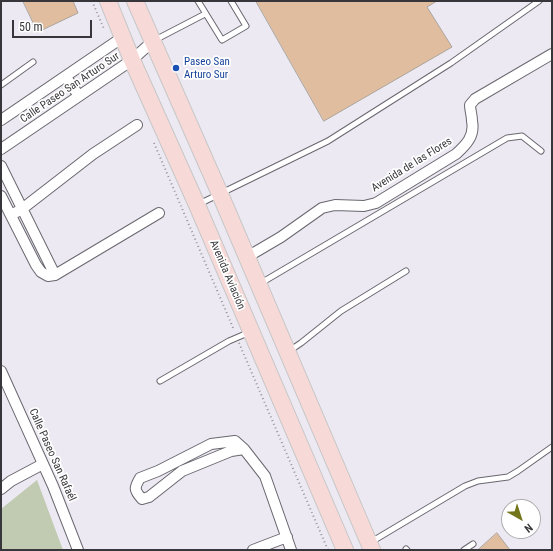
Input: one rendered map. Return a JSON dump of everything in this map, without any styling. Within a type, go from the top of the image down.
[{"type":"main road","name":"Avenida Aviación","points":[[108,1],[132,60],[197,205],[243,333],[346,550]]},
{"type":"main road","points":[[135,1],[220,194],[370,547]]},
{"type":"street","name":"Calle Paseo San Arturo Sur","points":[[1,120],[123,37]]},
{"type":"street","name":"Calle Paseo San Arturo Sur","points":[[1,149],[132,60],[153,42]]},
{"type":"street","name":"Avenida de las Flores","points":[[246,257],[281,237],[322,208],[336,205],[364,206],[376,202],[456,154],[467,144],[472,134],[473,122],[470,112],[470,105],[475,99],[552,54]]},
{"type":"street","points":[[66,77],[79,96]]},
{"type":"street","points":[[11,215],[22,209],[93,154],[137,125]]},
{"type":"street","points":[[1,166],[55,275]]},
{"type":"street","points":[[1,196],[36,265],[41,272],[48,276],[55,275],[159,212]]},
{"type":"street","name":"Calle Paseo San Rafaél","points":[[1,371],[53,486],[78,550]]},
{"type":"street","points":[[244,449],[231,451],[182,471],[149,497],[142,499],[136,493],[135,486],[140,478],[158,471],[211,444],[235,441],[244,449],[265,476],[287,537],[290,550]]},
{"type":"street","points":[[1,489],[11,481],[43,464]]},
{"type":"street","points":[[253,550],[287,537]]},
{"type":"lane","points":[[198,1],[222,40],[246,26],[231,1]]},
{"type":"lane","points":[[197,205],[328,141],[451,63],[539,1]]},
{"type":"lane","points":[[153,42],[205,14]]},
{"type":"lane","points":[[1,85],[33,62]]},
{"type":"lane","points":[[258,284],[508,138],[522,136],[541,151]]},
{"type":"lane","points":[[287,353],[302,343],[341,311],[406,271]]},
{"type":"lane","points":[[160,381],[243,333]]},
{"type":"lane","points":[[370,547],[466,486],[478,481],[508,477],[518,472],[552,447]]},
{"type":"lane","points":[[464,550],[473,544]]},
{"type":"path","points":[[92,1],[104,29]]},
{"type":"path","points":[[153,143],[243,333]]},
{"type":"path","points":[[239,342],[328,550]]},
{"type":"green space","points":[[37,480],[63,550],[1,550],[1,509]]},
{"type":"building","points":[[23,1],[73,1],[78,13],[38,32]]},
{"type":"building","points":[[256,1],[437,1],[427,7],[452,47],[324,121]]},
{"type":"building","points":[[497,533],[510,550],[478,550]]},
{"type":"place","name":"Paseo San Arturo Sur","points":[[176,68]]}]
